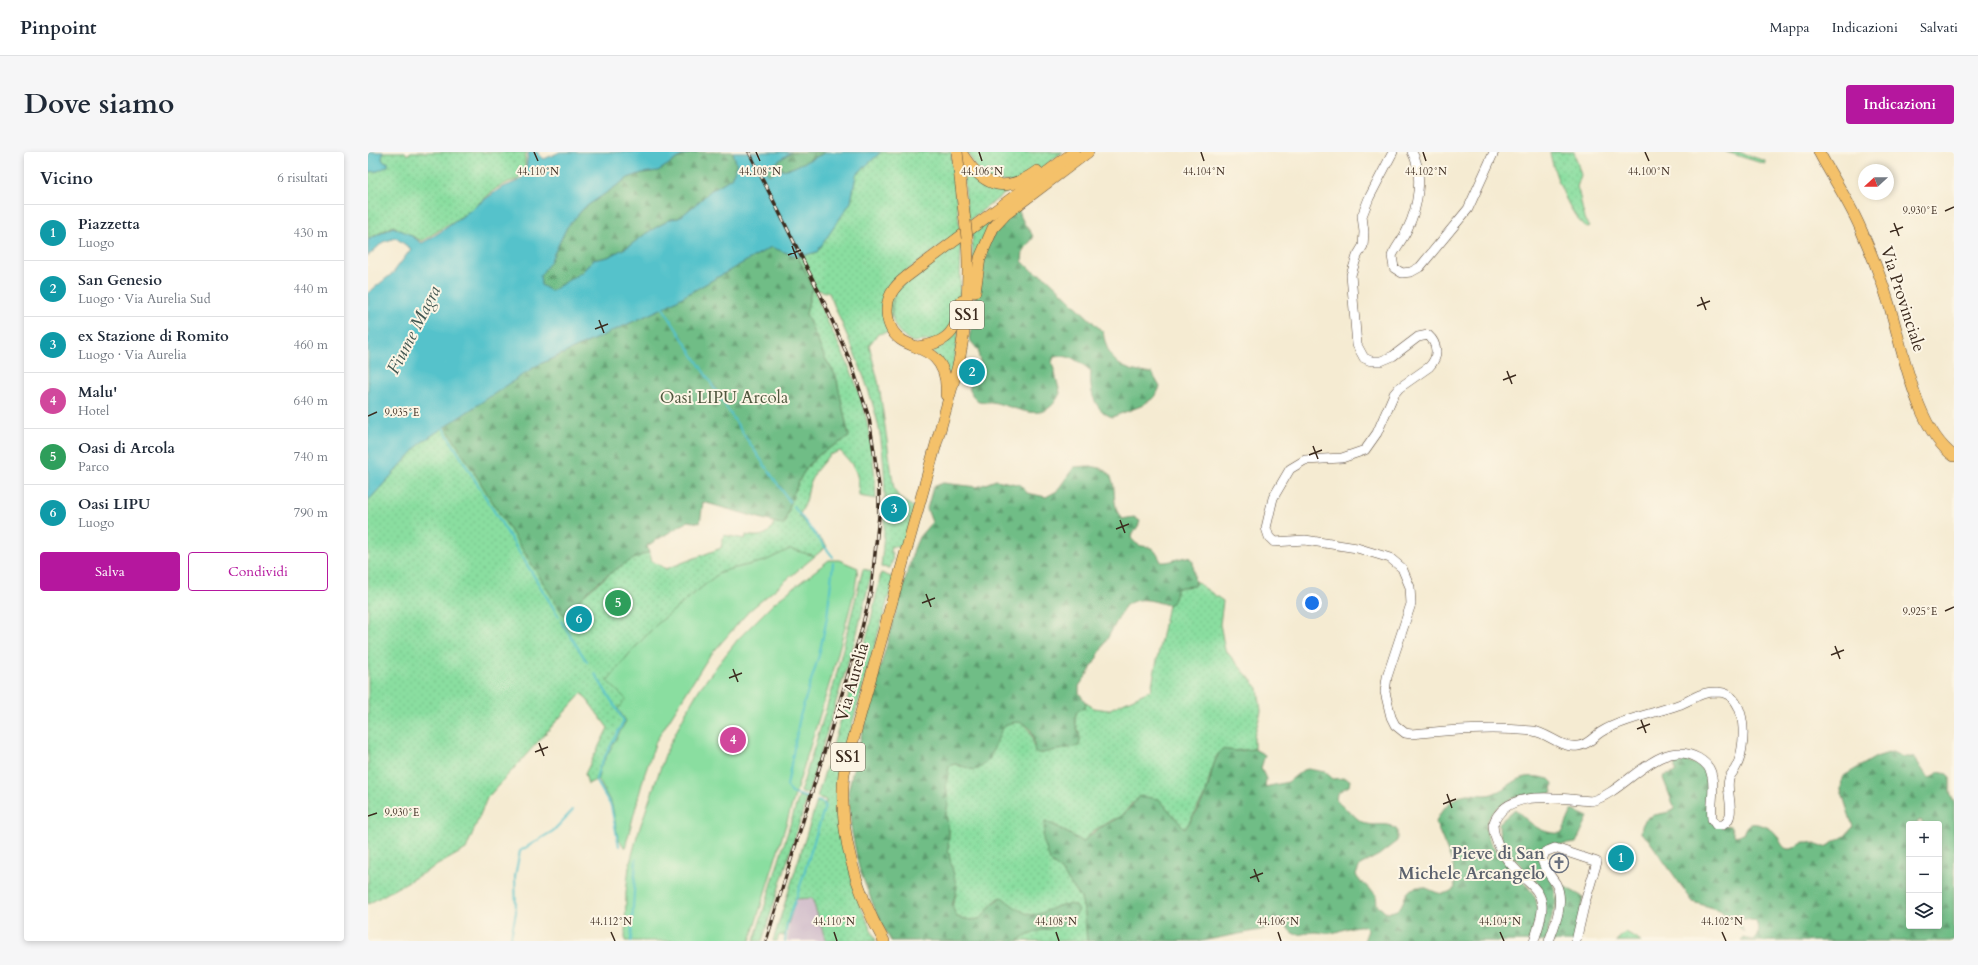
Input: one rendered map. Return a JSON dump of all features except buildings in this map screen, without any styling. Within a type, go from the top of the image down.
[{"type":"main road","name":"SS1","points":[[941,429],[959,362],[967,322],[969,267],[968,238],[957,152]]},
{"type":"main road","points":[[961,152],[982,179],[1008,185],[1016,183],[1032,175],[1068,154]]},
{"type":"main road","points":[[959,362],[969,338],[974,314],[976,275],[980,258],[993,228],[1006,214],[1088,152]]},
{"type":"main road","name":"Via Provinciale","points":[[1818,152],[1862,232],[1888,300],[1911,378],[1927,422],[1942,445],[1954,456]]},
{"type":"main road","points":[[941,429],[941,416],[946,396],[947,381],[941,366],[936,359],[927,351],[903,341],[892,330],[887,315],[889,296],[894,288],[914,270],[1068,154]]},
{"type":"main road","points":[[917,347],[930,346],[941,341],[954,329],[960,311],[965,277],[969,267]]},
{"type":"main road","name":"Via Aurelia","points":[[884,941],[862,896],[851,865],[843,814],[844,773],[941,429]]},
{"type":"street","points":[[1393,152],[1369,198],[1362,216],[1364,232],[1363,246],[1357,256],[1351,275],[1357,345],[1364,358],[1371,361],[1381,361],[1393,356],[1418,337],[1428,335],[1436,346],[1436,354],[1433,363],[1429,367],[1399,388],[1394,394],[1378,433],[1365,450],[1342,458],[1305,460],[1296,464],[1290,470],[1273,498],[1266,528],[1269,537],[1271,540],[1278,542],[1304,540],[1357,548],[1390,558],[1402,568],[1410,587],[1411,604],[1387,677],[1385,692],[1393,721],[1400,730],[1405,732],[1412,734],[1478,728],[1534,731],[1568,746],[1579,746],[1586,743],[1601,732],[1614,726],[1680,705],[1705,693],[1716,692],[1732,697],[1739,706],[1741,715],[1742,751],[1740,761],[1729,779],[1730,813],[1728,820],[1722,825],[1716,825],[1712,819],[1712,776],[1709,768],[1692,755],[1678,753],[1668,754],[1654,761],[1615,790],[1599,799],[1591,801],[1530,798],[1516,802],[1501,811],[1493,825],[1496,840],[1502,852],[1519,873],[1535,887],[1542,904],[1542,913],[1534,941]]},
{"type":"street","points":[[1412,152],[1418,167],[1416,199],[1407,229],[1392,256],[1394,268],[1402,273],[1411,272],[1420,266],[1468,209],[1494,152]]},
{"type":"street","points":[[1549,941],[1560,902],[1558,887],[1542,860],[1545,852],[1550,849],[1560,848],[1596,860],[1598,864],[1588,892],[1576,941]]},
{"type":"shaded area","points":[[812,898],[826,941],[787,941],[789,922],[796,899]]},
{"type":"green space","points":[[383,152],[405,152],[407,155],[411,152],[527,152],[525,156],[525,170],[517,180],[497,188],[467,213],[422,241],[393,226],[368,239],[368,172],[378,171],[384,162],[382,159]]},
{"type":"green space","points":[[697,152],[733,152],[737,166],[731,178],[710,191],[679,218],[671,219],[648,232],[629,246],[608,257],[593,260],[582,272],[551,292],[541,285],[540,276],[550,262],[567,227],[584,208],[628,178],[642,173],[658,171],[683,155]]},
{"type":"green space","points":[[791,152],[827,152],[792,168],[776,171],[769,175],[766,172],[767,169]]},
{"type":"green space","points":[[881,152],[951,152],[960,231],[895,280],[889,332],[878,334],[869,345],[879,385],[894,489],[900,499],[915,508],[903,548],[891,546],[890,552],[893,553],[893,559],[890,568],[881,567],[885,509],[884,469],[879,430],[871,397],[829,293],[814,289],[798,257],[817,252],[851,202],[856,175]]},
{"type":"green space","points":[[967,152],[1063,152],[1032,175],[1016,183],[983,179]]},
{"type":"green space","points":[[1550,152],[1574,152],[1581,175],[1577,187],[1583,213],[1590,227],[1588,228],[1582,224],[1569,206],[1559,182]]},
{"type":"green space","points":[[1726,152],[1738,152],[1765,161],[1765,164]]},
{"type":"green space","points":[[963,166],[978,182],[989,186],[1011,189],[968,221]]},
{"type":"green space","points":[[1016,206],[1033,238],[1023,251],[1022,261],[1030,269],[1047,278],[1103,332],[1109,351],[1118,363],[1132,370],[1152,373],[1160,387],[1155,397],[1141,406],[1112,417],[1106,414],[1096,404],[1092,391],[1091,371],[1070,357],[1060,356],[1054,357],[1052,362],[1060,393],[1054,403],[1047,409],[1039,412],[1030,412],[992,402],[979,402],[974,398],[969,388],[981,371],[979,351],[969,339],[974,314],[976,275],[985,245]]},
{"type":"green space","points":[[996,216],[975,260],[973,260],[972,232]]},
{"type":"green space","points":[[961,239],[960,301],[956,320],[938,340],[912,342],[898,331],[894,325],[892,309],[897,288]]},
{"type":"green space","name":"Oasi LIPU Arcola","points":[[771,247],[798,257],[814,289],[811,291],[806,314],[825,358],[836,376],[849,437],[823,452],[807,467],[797,485],[784,525],[703,502],[700,523],[688,521],[647,546],[649,552],[622,565],[606,576],[584,595],[564,616],[445,426],[536,366],[663,308]]},
{"type":"green space","points":[[814,289],[853,376],[863,406],[870,436],[876,499],[859,496],[856,471],[840,451],[829,455],[816,471],[810,482],[806,502],[799,516],[827,546],[815,556],[790,550],[765,561],[727,570],[718,574],[656,625],[630,653],[608,681],[627,699],[626,721],[600,768],[598,779],[588,784],[585,774],[608,728],[582,693],[487,798],[466,849],[368,904],[368,501],[422,442],[445,426],[564,616],[583,596],[617,568],[630,560],[649,552],[652,561],[666,569],[721,548],[724,535],[745,539],[746,535],[763,535],[770,530],[774,522],[784,525],[797,485],[807,467],[814,459],[849,437],[836,376],[825,358],[806,314],[811,291]]},
{"type":"green space","points":[[959,327],[952,378],[932,351],[945,344]]},
{"type":"green space","points":[[1089,466],[1101,469],[1108,473],[1114,487],[1117,511],[1122,519],[1134,517],[1140,521],[1131,538],[1136,543],[1150,547],[1154,550],[1161,562],[1168,562],[1189,557],[1193,562],[1195,586],[1177,589],[1173,602],[1168,605],[1141,600],[1125,606],[1089,672],[1079,686],[1079,693],[1086,703],[1085,708],[1078,710],[1075,720],[1080,736],[1079,746],[1035,753],[1030,728],[1017,722],[1008,724],[1001,731],[989,760],[980,768],[974,770],[955,764],[949,766],[946,784],[948,803],[946,814],[949,832],[948,850],[957,888],[952,906],[957,917],[975,920],[980,918],[995,901],[1002,897],[1020,910],[1032,915],[1037,915],[1068,904],[1075,905],[1079,910],[1073,918],[1066,923],[1033,932],[1018,941],[891,941],[879,920],[859,868],[851,828],[848,792],[865,720],[914,549],[919,537],[932,522],[927,509],[933,487],[943,483],[977,487],[996,480],[1021,485],[1027,493],[1046,497],[1057,491],[1074,467]]},
{"type":"green space","points":[[790,549],[815,556],[749,611],[708,658],[656,741],[644,776],[625,848],[618,838],[612,805],[598,779],[600,768],[626,721],[618,709],[626,699],[607,681],[656,625],[718,574],[727,570],[765,561]]},
{"type":"green space","points":[[829,560],[839,560],[858,568],[855,589],[833,672],[750,941],[625,941],[626,892],[629,867],[637,836],[666,752],[686,712],[700,688],[738,639],[774,603]]},
{"type":"green space","points":[[863,569],[872,571],[857,633],[808,794],[802,793],[801,790],[834,684]]},
{"type":"green space","points":[[881,573],[894,578],[847,742],[838,783],[839,808],[853,885],[876,941],[826,941],[812,898],[796,899],[784,936],[779,935],[777,941],[773,941],[817,801],[825,806],[826,800],[817,797],[869,629]]},
{"type":"green space","points":[[1195,581],[1223,601],[1220,624],[1225,650],[1258,688],[1261,711],[1254,737],[1254,749],[1231,751],[1217,755],[1206,793],[1185,829],[1159,799],[1132,803],[1121,817],[1112,820],[1093,831],[1083,842],[1053,824],[1050,861],[1059,868],[1081,898],[1085,914],[1087,941],[1018,941],[1030,932],[1049,929],[1075,905],[1062,905],[1037,915],[1032,915],[1020,910],[1001,897],[994,901],[980,918],[975,920],[957,917],[952,906],[956,895],[948,850],[949,832],[946,814],[948,803],[946,784],[949,766],[955,764],[962,767],[1006,725],[1017,721],[1022,723],[1030,732],[1033,746],[1042,753],[1060,750],[1080,734],[1075,719],[1078,710],[1085,708],[1086,703],[1094,708],[1108,710],[1151,690],[1168,605],[1173,602],[1177,589],[1195,586]]},
{"type":"green space","points":[[1222,749],[1236,751],[1254,749],[1265,755],[1261,768],[1266,779],[1265,787],[1288,782],[1303,770],[1308,769],[1325,772],[1333,779],[1344,778],[1350,780],[1349,786],[1337,795],[1337,801],[1364,823],[1372,825],[1389,825],[1397,830],[1397,841],[1379,855],[1360,865],[1356,875],[1359,880],[1376,894],[1377,905],[1385,912],[1398,909],[1409,891],[1414,888],[1420,887],[1438,893],[1443,893],[1449,892],[1455,888],[1453,864],[1436,824],[1439,816],[1449,803],[1466,794],[1492,794],[1523,778],[1538,777],[1549,779],[1553,783],[1552,793],[1524,796],[1508,801],[1493,812],[1486,825],[1488,836],[1493,848],[1531,891],[1536,900],[1537,915],[1529,941],[1364,941],[1368,930],[1364,926],[1351,927],[1331,933],[1310,932],[1296,934],[1292,933],[1286,925],[1202,941],[1087,941],[1085,914],[1081,898],[1059,868],[1050,861],[1043,839],[1045,822],[1052,824],[1083,842],[1096,831],[1123,815],[1140,796],[1159,799],[1185,829],[1204,798],[1213,766]]},
{"type":"green space","points":[[1892,752],[1903,757],[1914,757],[1928,778],[1939,772],[1947,774],[1950,777],[1950,793],[1954,803],[1954,941],[1741,941],[1743,938],[1753,940],[1759,932],[1756,921],[1738,918],[1744,932],[1720,910],[1693,902],[1648,839],[1641,833],[1642,825],[1645,820],[1655,815],[1675,809],[1663,778],[1664,776],[1676,772],[1674,762],[1675,758],[1696,764],[1705,770],[1709,785],[1712,823],[1730,826],[1735,836],[1743,834],[1749,824],[1761,825],[1773,831],[1777,835],[1782,845],[1788,849],[1791,849],[1803,842],[1810,842],[1825,847],[1845,836],[1853,827],[1841,790],[1842,777],[1876,757]]},
{"type":"green space","points":[[799,796],[807,799],[762,941],[754,941]]},
{"type":"green space","points":[[1515,809],[1536,827],[1555,833],[1562,833],[1572,810],[1588,817],[1576,843],[1551,846],[1543,852],[1555,891],[1556,901],[1546,941],[1538,941],[1543,910],[1543,895],[1533,878],[1510,854],[1500,835],[1499,823]]},
{"type":"green space","points":[[1560,884],[1583,897],[1576,941],[1552,941]]},
{"type":"green space","points":[[1626,932],[1641,941],[1616,941]]},
{"type":"water","points":[[368,152],[383,152],[382,159],[384,162],[388,162],[388,166],[378,171],[368,172]]},
{"type":"water","name":"Fiume Magra","points":[[529,152],[537,152],[544,159],[560,152],[697,152],[683,155],[658,171],[642,173],[628,178],[584,208],[567,227],[550,262],[540,276],[541,285],[551,291],[582,272],[593,260],[608,257],[629,246],[648,232],[671,219],[679,218],[710,191],[731,178],[737,166],[733,152],[791,152],[767,169],[766,172],[769,175],[776,171],[792,168],[827,152],[881,152],[856,175],[851,202],[817,252],[798,257],[771,247],[663,308],[536,366],[422,442],[368,501],[368,293],[393,273],[411,249],[396,238],[383,242],[368,256],[368,240],[393,227],[407,233],[422,243],[498,190],[522,178],[526,168]]},
{"type":"waterway","points":[[663,308],[746,438],[790,502]]},
{"type":"waterway","points":[[443,428],[559,617]]},
{"type":"waterway","points":[[793,506],[833,557]]},
{"type":"waterway","points":[[809,798],[792,793],[787,786],[800,716],[819,655],[827,618],[833,563]]},
{"type":"waterway","points":[[561,621],[587,662]]},
{"type":"waterway","points":[[595,674],[624,721],[599,768],[596,780],[611,806],[619,846]]},
{"type":"waterway","points":[[785,941],[787,923],[825,806],[824,803],[817,801]]},
{"type":"waterway","points":[[510,941],[516,912],[515,876],[520,851],[553,831],[573,810]]},
{"type":"waterway","points":[[631,941],[636,859]]},
{"type":"railway","points":[[749,152],[822,298],[851,363],[869,418],[879,486],[879,516],[871,591],[861,632],[766,941]]},
{"type":"place","name":"San Genesio","points":[[972,372]]},
{"type":"place","name":"ex Stazione di Romito","points":[[894,509]]},
{"type":"place","name":"Oasi di Arcola","points":[[618,603]]},
{"type":"place","name":"Oasi LIPU","points":[[579,619]]},
{"type":"place","name":"Malu'","points":[[733,740]]},
{"type":"place","name":"Piazzetta","points":[[1621,858]]},
{"type":"place","name":"Pieve di San Michele Arcangelo","points":[[1559,863]]}]
